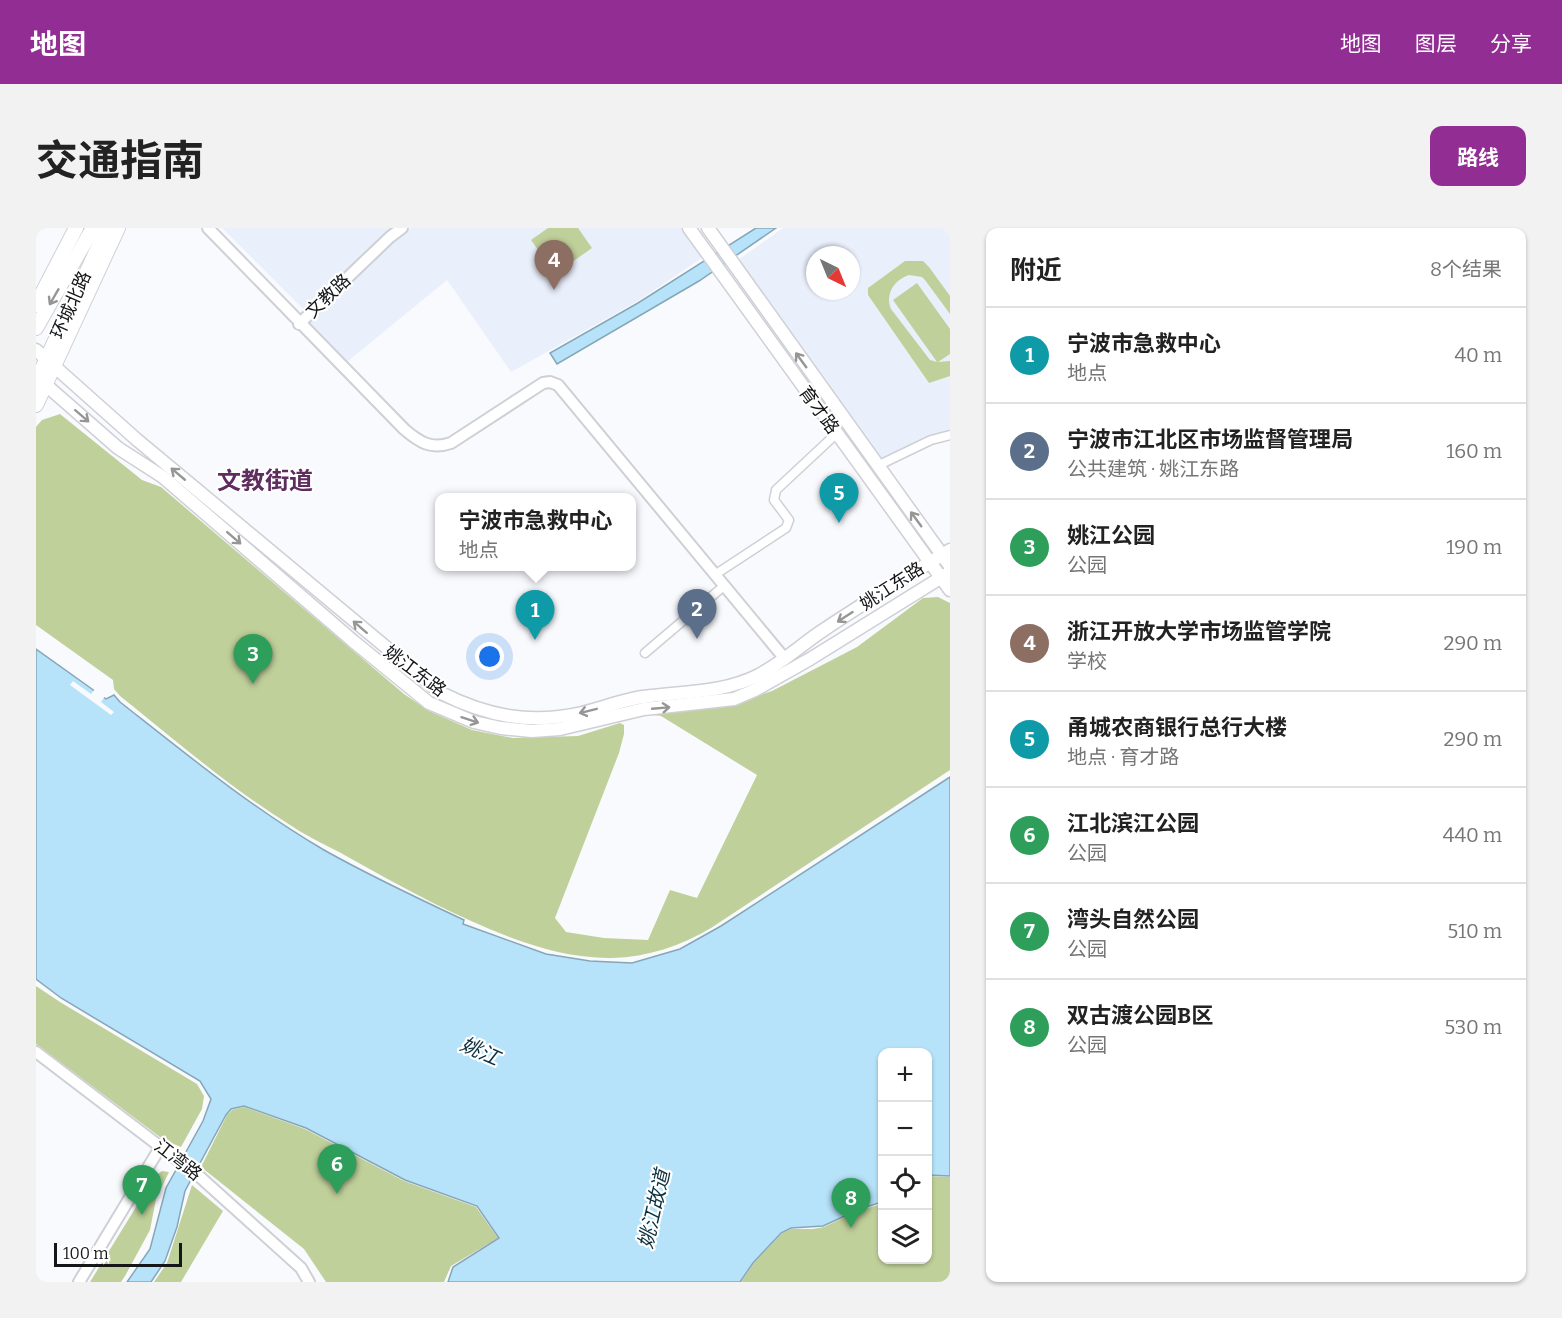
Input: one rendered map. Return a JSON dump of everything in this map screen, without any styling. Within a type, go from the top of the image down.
[{"type":"main road","points":[[36,305],[76,228]]},
{"type":"main road","name":"环城北路","points":[[36,328],[93,228]]},
{"type":"main road","name":"环城北路","points":[[36,405],[39,380],[51,362],[94,252],[107,228]]},
{"type":"main road","points":[[51,362],[118,228]]},
{"type":"main road","name":"育才路","points":[[689,228],[929,562],[945,575],[950,590]]},
{"type":"main road","name":"育才路","points":[[708,228],[877,466],[946,552],[950,566]]},
{"type":"main road","name":"姚江东路","points":[[36,350],[136,439],[386,650],[441,693],[468,707],[509,718],[555,718],[643,697],[685,694],[742,682],[785,659],[819,634],[946,552]]},
{"type":"main road","name":"姚江东路","points":[[39,380],[118,448],[163,477],[429,703],[474,722],[501,728],[532,731],[560,729],[644,710],[734,699],[755,690],[810,659],[945,575]]},
{"type":"street","name":"文教路","points":[[208,228],[299,324],[402,228]]},
{"type":"street","points":[[299,324],[404,429],[426,445],[440,446],[451,443],[543,383],[550,382],[558,386],[785,659]]},
{"type":"street","points":[[716,574],[786,528],[789,519],[774,500],[776,490],[836,434]]},
{"type":"street","points":[[877,466],[931,440],[950,435]]},
{"type":"street","points":[[645,653],[725,585]]},
{"type":"street","name":"江湾路","points":[[36,1052],[200,1177],[301,1268],[309,1282]]},
{"type":"street","points":[[79,1282],[160,1146]]},
{"type":"shaded area","points":[[222,228],[397,228],[305,311]]},
{"type":"shaded area","points":[[411,228],[682,228],[702,258],[638,301],[511,372],[447,280],[347,362],[307,325],[392,241]]},
{"type":"shaded area","points":[[783,228],[948,228],[950,230],[950,429],[929,437],[879,463],[735,262]]},
{"type":"green space","points":[[548,228],[578,228],[592,248],[555,274],[531,240]]},
{"type":"green space","points":[[905,261],[923,261],[950,296],[950,314],[922,277],[909,275],[899,280],[890,293],[891,309],[930,360],[937,362],[893,300],[917,283],[950,329],[950,354],[938,362],[950,361],[950,376],[929,383],[868,295],[868,288]]},
{"type":"green space","points":[[60,414],[142,480],[161,487],[404,694],[429,711],[472,730],[513,738],[578,736],[620,723],[624,725],[619,753],[555,918],[566,932],[604,938],[648,940],[670,890],[697,898],[757,775],[661,716],[653,715],[653,711],[729,705],[772,691],[857,647],[923,598],[938,597],[950,603],[950,770],[711,928],[676,945],[651,953],[625,957],[589,957],[543,948],[498,933],[411,891],[306,835],[265,809],[120,696],[114,689],[113,680],[36,625],[36,427],[42,420]]},
{"type":"green space","points":[[36,986],[197,1084],[204,1096],[202,1109],[181,1147],[164,1140],[36,1044]]},
{"type":"green space","points":[[244,1107],[305,1129],[404,1181],[476,1207],[498,1238],[451,1266],[444,1282],[326,1282],[304,1249],[201,1167],[227,1115],[232,1110]]},
{"type":"green space","points":[[162,1171],[169,1172],[156,1199],[150,1230],[125,1276],[121,1282],[90,1282],[155,1176]]},
{"type":"green space","points":[[932,1176],[950,1177],[950,1282],[741,1282],[754,1263],[781,1234],[791,1229],[824,1227],[860,1210],[878,1205],[878,1264],[932,1264]]},
{"type":"green space","points":[[192,1185],[223,1211],[181,1282],[154,1282],[167,1263]]},
{"type":"water","points":[[756,228],[776,228],[699,281],[557,364],[550,353],[638,303]]},
{"type":"water","points":[[36,649],[106,699],[114,695],[220,780],[297,834],[324,850],[464,920],[463,924],[546,954],[590,961],[632,963],[680,949],[721,926],[950,777],[950,1176],[932,1175],[932,1048],[878,1048],[878,1203],[823,1226],[791,1228],[781,1233],[753,1263],[740,1282],[448,1282],[453,1267],[499,1238],[477,1206],[405,1180],[306,1128],[244,1106],[231,1109],[226,1115],[185,1191],[177,1227],[165,1261],[151,1282],[127,1282],[150,1249],[166,1188],[203,1121],[211,1099],[200,1081],[61,998],[36,979]]},
{"type":"pier","points":[[73,681],[91,694],[96,688],[105,696],[101,702],[114,712],[111,715],[70,685]]},
{"type":"place","name":"浙江开放大学市场监管学院","points":[[554,290]]},
{"type":"place","name":"甬城农商银行总行大楼","points":[[839,523]]},
{"type":"place","name":"宁波市江北区市场监督管理局","points":[[697,639]]},
{"type":"place","name":"宁波市急救中心","points":[[535,640]]},
{"type":"place","name":"姚江公园","points":[[253,684]]},
{"type":"place","name":"江北滨江公园","points":[[337,1194]]},
{"type":"place","name":"湾头自然公园","points":[[142,1215]]},
{"type":"place","name":"双古渡公园B区","points":[[851,1228]]},
{"type":"district","name":"文教街道","points":[[265,481]]},
{"type":"water label","name":"姚江","points":[[480,1051]]},
{"type":"water label","name":"姚江故道","points":[[654,1209]]}]
